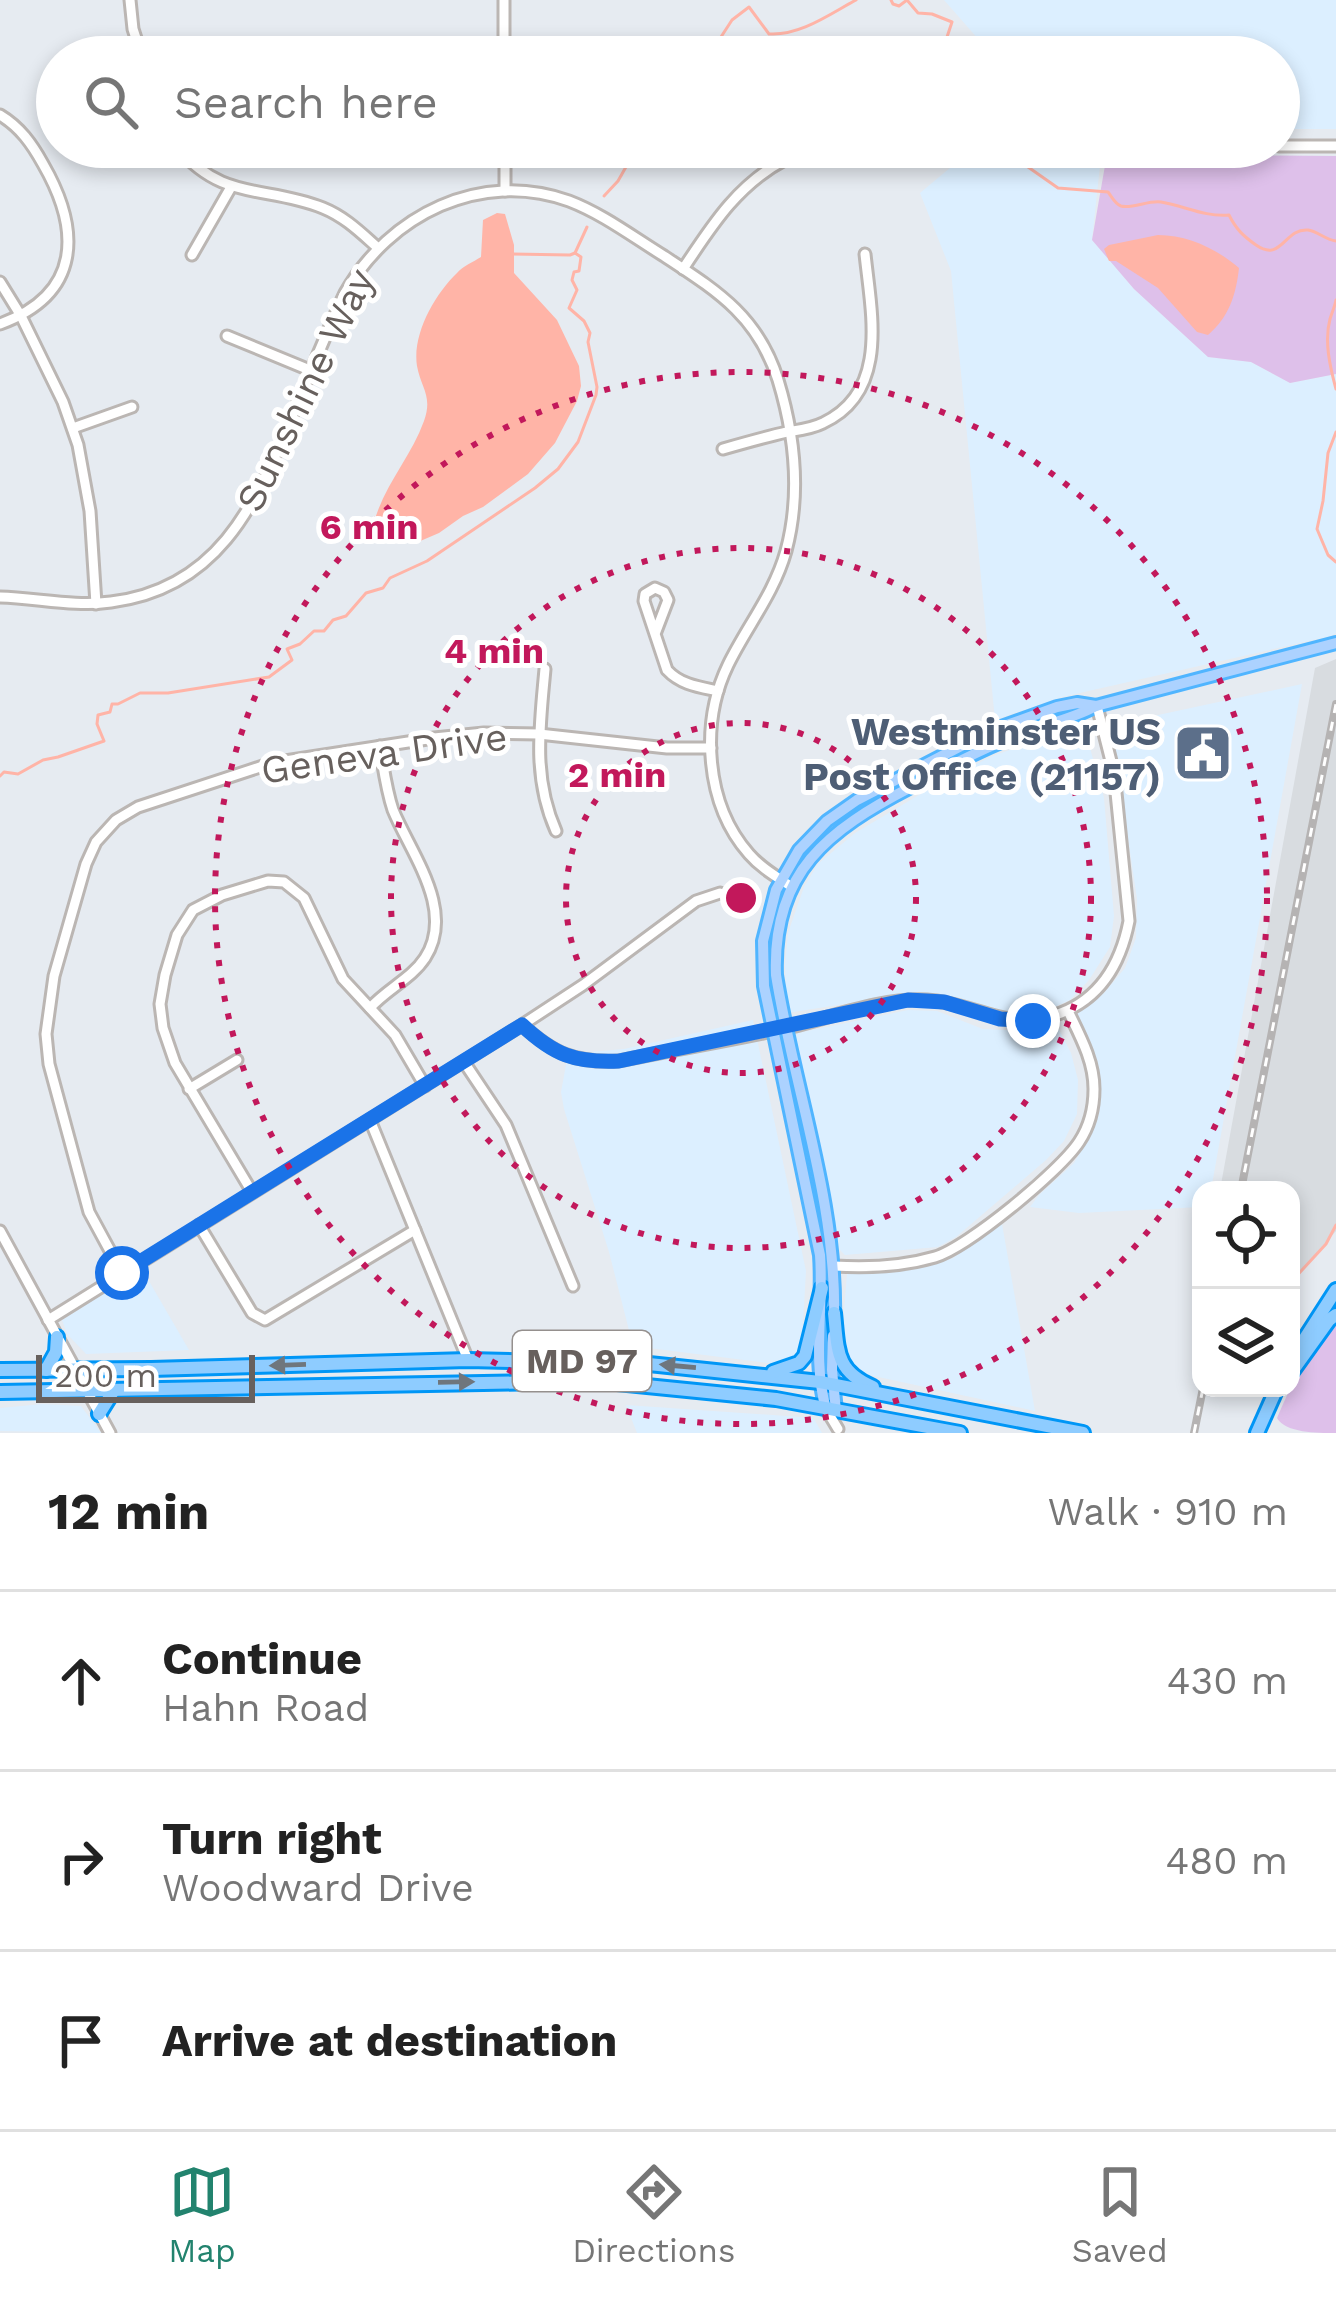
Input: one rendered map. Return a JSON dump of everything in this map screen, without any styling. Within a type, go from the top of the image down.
[{"type":"highway","points":[[750,1374],[786,1369],[805,1356],[822,1288]]},
{"type":"highway","points":[[1300,1346],[1336,1290]]},
{"type":"highway","points":[[834,1313],[838,1348],[847,1372],[908,1400]]},
{"type":"highway","points":[[1300,1360],[1336,1315]]},
{"type":"highway","points":[[46,1370],[56,1352],[57,1337]]},
{"type":"highway","name":"MD 97","points":[[0,1370],[468,1360],[649,1364],[826,1383],[1083,1433]]},
{"type":"highway","name":"MD 97","points":[[0,1392],[597,1381],[742,1394],[960,1433]]},
{"type":"highway","points":[[99,1414],[114,1390]]},
{"type":"highway","points":[[1257,1433],[1273,1397]]},
{"type":"main road","points":[[831,1410],[820,1255],[779,1029],[776,975],[787,883],[809,839],[857,800],[990,731],[1058,707],[1097,706],[1336,643]]},
{"type":"main road","points":[[779,1029],[834,1266],[826,1383]]},
{"type":"street","points":[[130,0],[135,36]]},
{"type":"street","points":[[503,0],[504,36]]},
{"type":"street","points":[[0,115],[36,153]]},
{"type":"street","points":[[1300,146],[1336,146]]},
{"type":"street","points":[[0,324],[40,301],[60,275],[70,239],[64,206],[45,168]]},
{"type":"street","points":[[198,168],[232,187],[319,206],[344,218],[377,247]]},
{"type":"street","points":[[505,168],[506,191]]},
{"type":"street","points":[[683,269],[726,207],[770,168]]},
{"type":"street","points":[[192,255],[232,187]]},
{"type":"street","name":"Sunshine Way","points":[[0,597],[96,604],[147,595],[194,569],[221,546],[257,499],[344,293],[377,247],[401,226],[429,209],[506,191],[543,194],[588,209],[724,297],[754,329],[771,362],[790,431],[795,495],[786,552],[768,598],[718,691],[711,748],[718,794],[734,832],[753,859],[787,883]]},
{"type":"street","points":[[723,449],[831,419],[857,392],[866,378],[873,342],[865,254]]},
{"type":"street","points":[[0,282],[73,428],[88,489],[96,604]]},
{"type":"street","points":[[227,336],[311,371]]},
{"type":"street","points":[[73,428],[133,407]]},
{"type":"street","points":[[655,634],[674,678],[718,691]]},
{"type":"street","points":[[545,669],[539,734],[542,789],[556,831]]},
{"type":"street","points":[[522,1025],[555,1051],[596,1062],[916,1000],[944,1002],[1011,1021],[1033,1021],[1068,1011],[1108,977],[1125,944],[1129,921],[1114,773],[1097,706]]},
{"type":"street","name":"Geneva Drive","points":[[122,1273],[89,1212],[46,1034],[54,976],[91,851],[116,820],[137,807],[272,763],[460,735],[539,734],[711,748]]},
{"type":"street","points":[[370,1008],[425,958],[434,941],[437,919],[389,797],[380,746]]},
{"type":"street","points":[[252,1192],[189,1089],[163,1028],[162,989],[177,935],[204,903],[268,880],[292,886],[304,898],[343,979],[394,1035],[425,1086]]},
{"type":"street","points":[[48,1320],[583,986],[696,901],[720,893]]},
{"type":"street","points":[[834,1266],[907,1262],[948,1252],[968,1241],[1068,1156],[1090,1119],[1094,1088],[1085,1046],[1068,1011]]},
{"type":"street","points":[[189,1089],[237,1060]]},
{"type":"street","points":[[464,1062],[506,1125],[573,1286]]},
{"type":"street","points":[[370,1120],[468,1360]]},
{"type":"street","points":[[199,1225],[254,1314],[265,1320],[415,1230]]},
{"type":"street","points":[[0,1231],[110,1433]]},
{"type":"street","points":[[831,1410],[838,1431]]},
{"type":"shaded area","points":[[944,0],[1336,0],[1336,129],[1300,129],[1300,36],[976,36]]},
{"type":"shaded area","points":[[1300,156],[1336,156],[1336,374],[1290,383],[1251,362],[1208,357],[1134,289],[1092,240],[1105,168],[1300,168]]},
{"type":"shaded area","points":[[950,168],[1100,168],[1092,240],[1134,289],[1208,357],[1251,362],[1290,383],[1336,374],[1336,633],[1062,697],[995,720],[951,271],[920,193]]},
{"type":"shaded area","points":[[505,214],[514,245],[514,273],[557,320],[579,366],[577,401],[555,443],[528,474],[439,533],[418,542],[402,542],[384,535],[374,522],[426,412],[427,398],[417,366],[418,341],[433,303],[462,268],[481,257],[483,220]]},
{"type":"shaded area","points":[[1158,235],[1202,244],[1239,268],[1230,305],[1208,335],[1197,332],[1158,288],[1109,261],[1104,249]]},
{"type":"shaded area","points":[[1336,659],[1336,1231],[1300,1273],[1300,1181],[1222,1181],[1315,668]]},
{"type":"shaded area","points":[[1302,684],[1213,1181],[1192,1181],[1192,1207],[1079,1213],[1030,1207],[1074,1163],[1091,1134],[1097,1073],[1091,1044],[1076,1014],[1104,993],[1125,968],[1136,938],[1137,899],[1107,726]]},
{"type":"shaded area","points":[[1075,727],[1086,734],[1104,798],[1114,916],[1110,947],[1070,1000],[1039,1014],[1005,1015],[947,997],[914,993],[787,1013],[788,933],[804,887],[818,864],[855,833],[924,792],[990,757]]},
{"type":"shaded area","points":[[908,1010],[937,1011],[983,1029],[1024,1031],[1056,1024],[1078,1080],[1077,1114],[1064,1141],[1046,1160],[956,1237],[938,1247],[845,1255],[839,1249],[795,1038],[798,1033]]},
{"type":"shaded area","points":[[753,1020],[806,1271],[802,1340],[788,1363],[776,1364],[633,1346],[564,1109],[561,1092],[568,1054],[624,1049]]},
{"type":"shaded area","points":[[1002,1224],[1035,1411],[860,1373],[841,1348],[847,1274],[932,1265],[953,1258]]},
{"type":"shaded area","points":[[142,1269],[189,1350],[86,1354],[67,1334],[62,1320]]},
{"type":"shaded area","points":[[1336,1325],[1336,1433],[1287,1427],[1277,1418],[1286,1397],[1300,1397],[1300,1371]]},
{"type":"shaded area","points":[[626,1405],[801,1417],[814,1419],[822,1433],[637,1433]]},
{"type":"shaded area","points":[[81,1406],[101,1433],[0,1431],[0,1408]]},
{"type":"waterway","points":[[722,36],[749,7],[769,34],[781,34],[814,23],[856,0]]},
{"type":"waterway","points":[[891,0],[899,6],[907,0]]},
{"type":"waterway","points":[[907,0],[918,13],[952,22],[947,36]]},
{"type":"waterway","points":[[604,196],[625,168]]},
{"type":"waterway","points":[[1029,168],[1058,188],[1108,192],[1121,206],[1161,202],[1229,215],[1244,235],[1265,249],[1278,248],[1300,231],[1336,241]]},
{"type":"waterway","points":[[0,776],[18,774],[43,760],[104,741],[98,715],[140,693],[269,677],[292,660],[287,649],[314,631],[324,631],[333,620],[346,616],[366,593],[427,561],[558,469],[578,442],[597,387],[590,333],[569,308],[577,290],[572,280],[581,257],[575,253],[587,227]]},
{"type":"waterway","points":[[512,254],[575,253]]},
{"type":"waterway","points":[[1336,300],[1328,336],[1336,389]]},
{"type":"waterway","points":[[1336,432],[1328,453],[1317,529],[1336,562]]},
{"type":"waterway","points":[[1300,1272],[1336,1225]]},
{"type":"railway","points":[[1243,1181],[1336,704]]},
{"type":"railway","points":[[1194,1433],[1201,1397]]},
{"type":"place","name":"Westminster US Post Office (21157)","points":[[1203,753]]},
{"type":"route","points":[[122,1273],[522,1025],[555,1051],[596,1062],[908,1000],[944,1002],[1000,1019],[1033,1021]]}]
